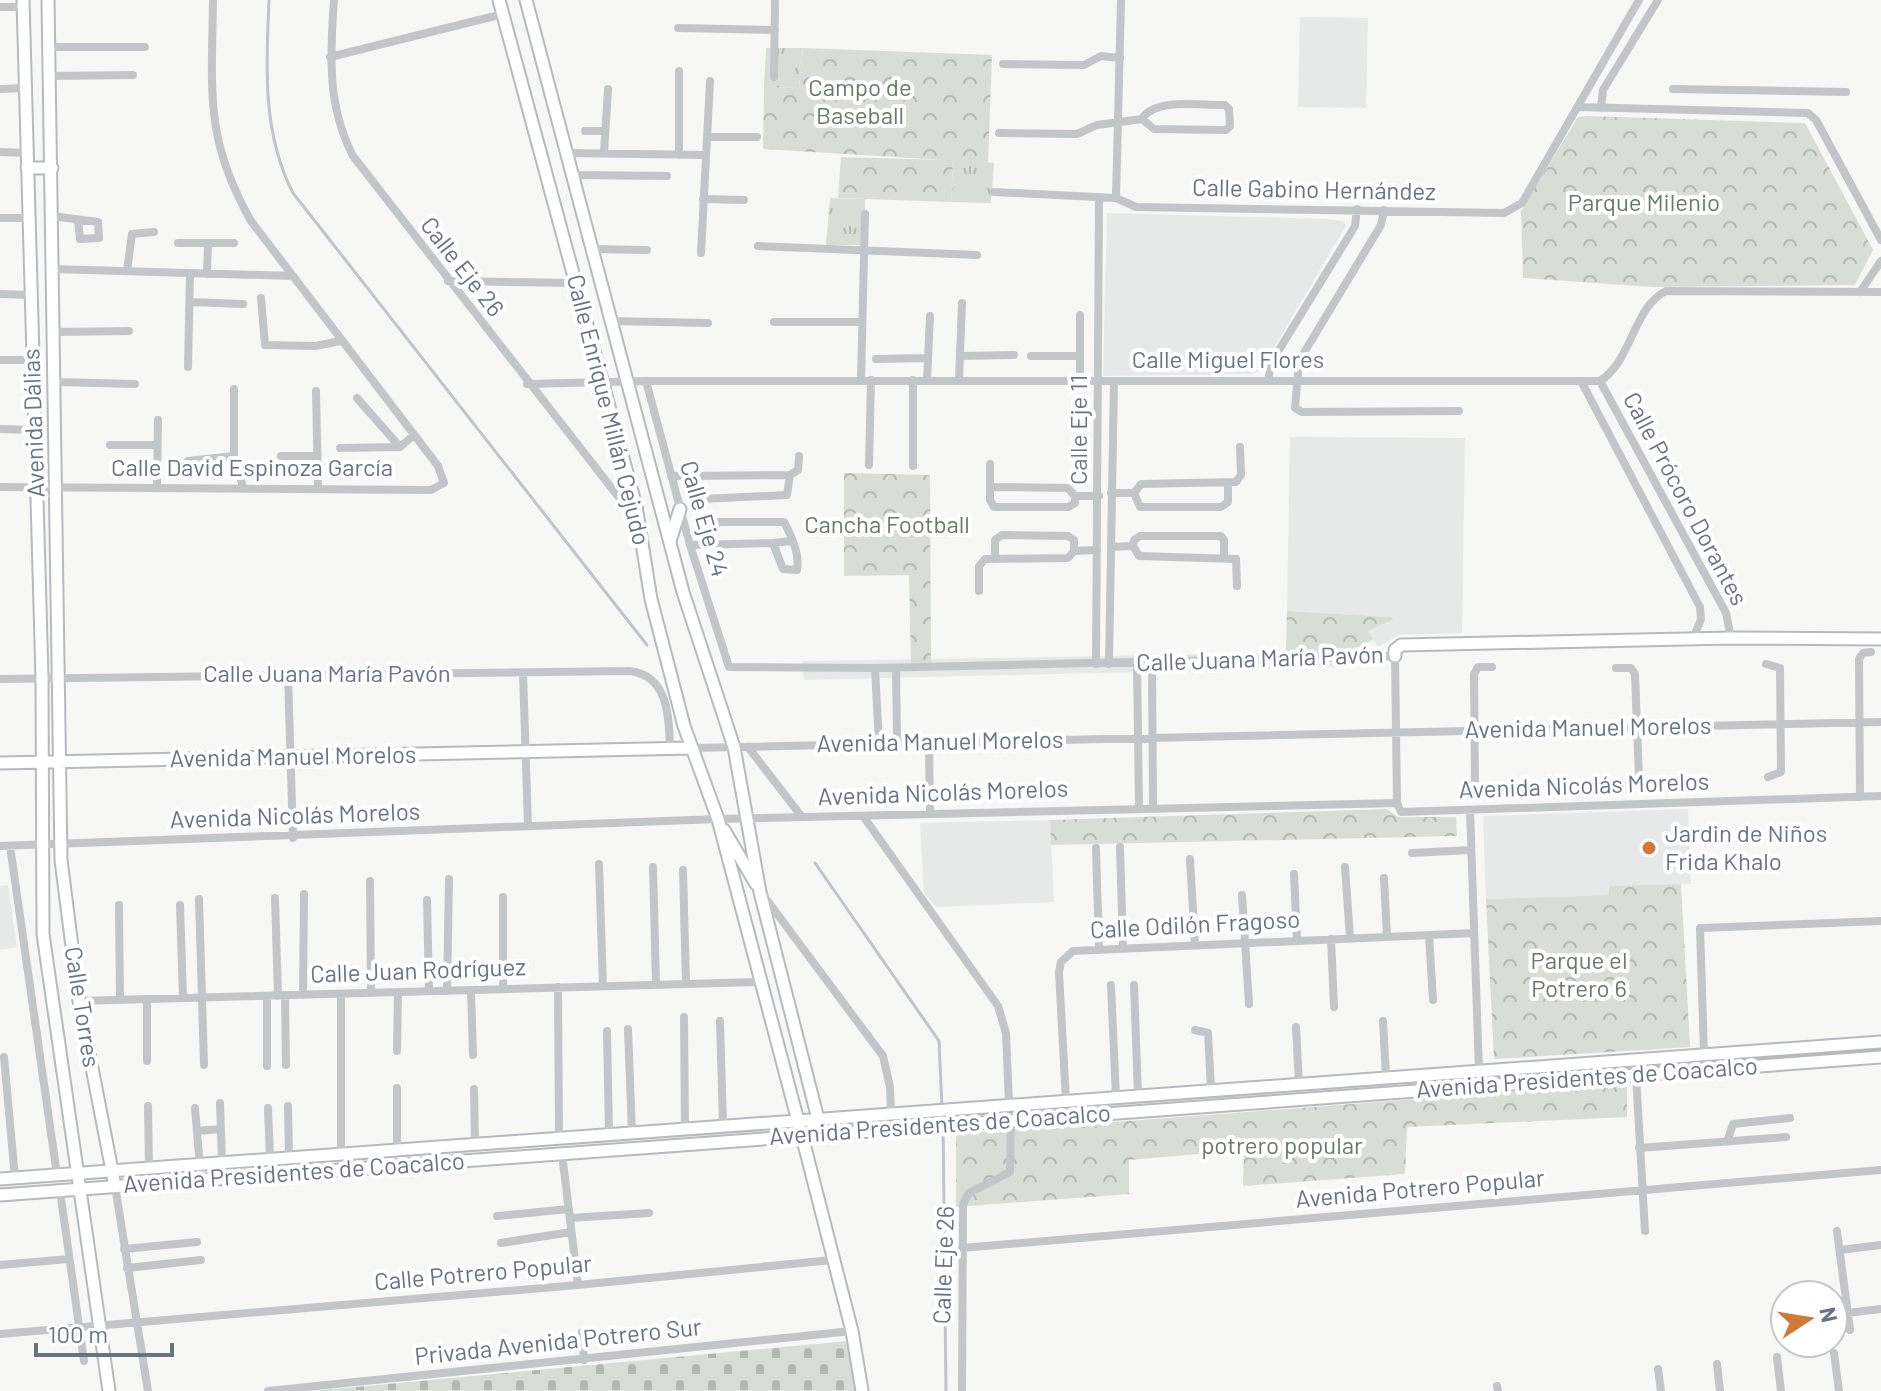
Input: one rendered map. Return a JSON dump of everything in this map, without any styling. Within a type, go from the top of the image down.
[{"type":"main road","name":"Avenida Dálias","points":[[48,0],[62,844]]},
{"type":"main road","name":"Calle Enrique Millán Cejudo","points":[[499,0],[641,526],[651,599],[691,748],[718,819]]},
{"type":"main road","name":"Calle Enrique Millán Cejudo","points":[[526,0],[669,542],[734,747],[760,892]]},
{"type":"main road","name":"Avenida Dálias","points":[[23,4],[44,762],[43,934],[109,1391]]},
{"type":"main road","points":[[27,168],[52,168]]},
{"type":"main road","points":[[32,366],[55,377]]},
{"type":"main road","points":[[669,542],[680,509]]},
{"type":"main road","name":"Calle Juana María Pavón","points":[[1395,656],[1395,650],[1401,645],[1731,638],[1881,639]]},
{"type":"main road","name":"Avenida Manuel Morelos","points":[[0,763],[691,748]]},
{"type":"main road","points":[[718,819],[760,892],[818,1119],[802,1136]]},
{"type":"main road","points":[[718,819],[758,982],[802,1136],[852,1331],[862,1391]]},
{"type":"main road","name":"Calle Torres","points":[[62,844],[61,860],[79,1001],[115,1186]]},
{"type":"main road","points":[[43,908],[61,860]]},
{"type":"main road","name":"Avenida Presidentes de Coacalco","points":[[0,1179],[1881,1042]]},
{"type":"main road","name":"Avenida Presidentes de Coacalco","points":[[0,1195],[1881,1057]]},
{"type":"main road","points":[[1580,1063],[1581,1079]]},
{"type":"main road","points":[[1355,1080],[1357,1095]]},
{"type":"main road","points":[[1081,1100],[1082,1114]]},
{"type":"main road","points":[[651,1131],[652,1147]]},
{"type":"main road","points":[[421,1148],[422,1164]]},
{"type":"street","points":[[213,0],[212,117],[217,143],[236,196],[414,435],[400,447],[340,448]]},
{"type":"street","name":"Calle Eje 26","points":[[334,0],[330,57],[337,115],[346,144],[527,384],[641,526]]},
{"type":"street","points":[[774,77],[775,0]]},
{"type":"street","points":[[1116,198],[1121,0]]},
{"type":"street","points":[[1639,0],[1578,107],[1804,112],[1813,117],[1881,240]]},
{"type":"street","points":[[1601,108],[1603,90],[1658,0]]},
{"type":"street","points":[[0,7],[23,4]]},
{"type":"street","points":[[330,57],[503,14]]},
{"type":"street","points":[[678,28],[775,30]]},
{"type":"street","points":[[49,47],[145,47]]},
{"type":"street","points":[[1003,64],[1084,65],[1101,56],[1120,58]]},
{"type":"street","points":[[679,71],[679,155]]},
{"type":"street","points":[[49,76],[133,75]]},
{"type":"street","points":[[701,253],[710,81]]},
{"type":"street","points":[[0,89],[25,88]]},
{"type":"street","points":[[604,153],[608,89]]},
{"type":"street","points":[[1673,89],[1846,92]]},
{"type":"street","points":[[1757,91],[1757,110]]},
{"type":"street","points":[[999,133],[1077,134],[1097,125],[1142,119],[1146,112],[1157,106],[1225,105],[1229,109],[1230,126],[1226,130],[1154,129],[1142,119]]},
{"type":"street","name":"Calle Gabino Hernández","points":[[994,192],[1116,198],[1136,207],[1500,214],[1522,203],[1578,107]]},
{"type":"street","points":[[585,131],[605,131]]},
{"type":"street","points":[[707,137],[757,137]]},
{"type":"street","points":[[0,152],[26,153]]},
{"type":"street","points":[[566,153],[706,155]]},
{"type":"street","points":[[572,175],[667,176]]},
{"type":"street","name":"Calle Eje 11","points":[[1096,664],[1099,197]]},
{"type":"street","points":[[703,199],[744,200]]},
{"type":"street","points":[[1268,381],[1271,363],[1355,226],[1357,209]]},
{"type":"street","points":[[1384,210],[1381,225],[1299,361],[1295,408],[1302,412],[1459,411]]},
{"type":"street","points":[[865,214],[862,322],[869,465]]},
{"type":"street","points":[[52,216],[78,220]]},
{"type":"street","points":[[0,218],[28,218]]},
{"type":"street","points":[[127,271],[132,234],[154,232]]},
{"type":"street","points":[[178,243],[234,243]]},
{"type":"street","points":[[207,274],[208,243]]},
{"type":"street","points":[[758,246],[977,255]]},
{"type":"street","points":[[591,249],[647,250]]},
{"type":"street","points":[[1860,292],[1881,261]]},
{"type":"street","points":[[53,269],[293,276]]},
{"type":"street","points":[[188,367],[190,273]]},
{"type":"street","points":[[448,281],[576,283]]},
{"type":"street","points":[[1600,381],[1623,353],[1654,300],[1666,291],[1881,292]]},
{"type":"street","points":[[0,294],[30,295]]},
{"type":"street","points":[[261,298],[265,345],[315,346],[341,341]]},
{"type":"street","points":[[190,302],[243,304]]},
{"type":"street","points":[[959,380],[962,303]]},
{"type":"street","points":[[1080,315],[1080,381]]},
{"type":"street","points":[[927,380],[930,316]]},
{"type":"street","points":[[611,321],[708,323]]},
{"type":"street","points":[[774,322],[862,322]]},
{"type":"street","points":[[54,332],[129,331]]},
{"type":"street","points":[[960,356],[1014,355]]},
{"type":"street","points":[[1031,356],[1080,356]]},
{"type":"street","points":[[876,359],[928,358]]},
{"type":"street","points":[[0,360],[32,366]]},
{"type":"street","points":[[55,377],[135,384]]},
{"type":"street","name":"Calle Miguel Flores","points":[[527,384],[866,380],[1600,381]]},
{"type":"street","points":[[913,380],[913,466]]},
{"type":"street","name":"Calle Eje 24","points":[[646,381],[690,545],[729,667]]},
{"type":"street","points":[[1109,664],[1114,381]]},
{"type":"street","name":"Calle Prócoro Dorantes","points":[[1581,381],[1700,607],[1701,619],[1693,639]]},
{"type":"street","name":"Calle Prócoro Dorantes","points":[[1600,381],[1726,613],[1731,638]]},
{"type":"street","points":[[234,389],[234,456],[243,487]]},
{"type":"street","points":[[316,391],[318,488]]},
{"type":"street","points":[[357,398],[400,447]]},
{"type":"street","points":[[157,486],[158,420]]},
{"type":"street","points":[[0,429],[34,430]]},
{"type":"street","name":"Calle David Espinoza García","points":[[35,488],[157,486],[431,490],[444,483],[438,466],[414,435]]},
{"type":"street","points":[[110,445],[157,445]]},
{"type":"street","points":[[1134,493],[1141,484],[1228,484],[1240,477],[1240,447]]},
{"type":"street","points":[[188,461],[234,456]]},
{"type":"street","points":[[281,456],[317,456]]},
{"type":"street","points":[[671,476],[790,475],[798,469],[799,456]]},
{"type":"street","points":[[990,464],[990,487],[990,503],[997,507],[1068,507],[1075,503],[1075,496],[1068,488],[990,487]]},
{"type":"street","points":[[695,476],[702,499],[787,495],[790,475]]},
{"type":"street","points":[[1134,493],[1140,507],[1221,507],[1228,502],[1228,484]]},
{"type":"street","points":[[0,487],[35,488]]},
{"type":"street","points":[[1111,493],[1134,493]]},
{"type":"street","points":[[1075,496],[1099,496]]},
{"type":"street","points":[[713,544],[713,528],[719,522],[784,522],[799,567],[789,572],[783,569],[773,543]]},
{"type":"street","points":[[979,591],[980,562],[995,558],[1068,558],[1074,551],[1074,540],[1068,536],[1002,535],[995,540],[995,558]]},
{"type":"street","points":[[1224,558],[1225,543],[1221,536],[1140,536],[1134,540],[1133,546],[1139,556],[1238,560],[1237,586]]},
{"type":"street","points":[[690,545],[792,541]]},
{"type":"street","points":[[1111,547],[1133,546]]},
{"type":"street","points":[[1074,551],[1097,550]]},
{"type":"street","points":[[1860,797],[1859,659],[1863,653],[1871,652]]},
{"type":"street","points":[[1395,656],[1397,803]]},
{"type":"street","name":"Calle Juana María Pavón","points":[[729,667],[896,668],[1395,656]]},
{"type":"street","points":[[1137,663],[1139,808]]},
{"type":"street","points":[[1152,663],[1153,808]]},
{"type":"street","points":[[1766,664],[1780,668],[1782,724],[1781,772],[1768,777]]},
{"type":"street","points":[[1475,791],[1475,671],[1478,667],[1492,667]]},
{"type":"street","points":[[875,668],[879,744]]},
{"type":"street","points":[[896,668],[897,744]]},
{"type":"street","points":[[1616,668],[1631,668],[1635,672],[1638,727],[1639,781],[1622,785]]},
{"type":"street","name":"Calle Juana María Pavón","points":[[0,679],[630,671],[651,679],[666,704],[670,749]]},
{"type":"street","points":[[523,673],[528,826]]},
{"type":"street","points":[[288,674],[293,838]]},
{"type":"street","name":"Avenida Manuel Morelos","points":[[691,748],[1881,722]]},
{"type":"street","points":[[929,743],[930,814]]},
{"type":"street","points":[[748,747],[802,817]]},
{"type":"street","name":"Avenida Nicolás Morelos","points":[[5,846],[293,838],[718,819],[1397,803],[1401,812],[1881,796]]},
{"type":"street","points":[[1470,810],[1479,1071]]},
{"type":"street","points":[[863,816],[998,1006],[1006,1033],[1009,1105]]},
{"type":"street","points":[[5,846],[57,1175]]},
{"type":"street","points":[[1120,847],[1123,948]]},
{"type":"street","points":[[1096,848],[1099,949]]},
{"type":"street","points":[[1412,853],[1471,850]]},
{"type":"street","points":[[1190,859],[1195,945]]},
{"type":"street","points":[[599,864],[603,986]]},
{"type":"street","points":[[653,867],[656,984]]},
{"type":"street","points":[[1345,867],[1350,938]]},
{"type":"street","points":[[683,870],[686,984]]},
{"type":"street","points":[[1294,874],[1297,940]]},
{"type":"street","points":[[1384,878],[1387,937]]},
{"type":"street","points":[[447,991],[449,879]]},
{"type":"street","points":[[370,881],[371,993]]},
{"type":"street","points":[[760,892],[883,1056],[888,1069],[891,1114]]},
{"type":"street","points":[[303,995],[304,894]]},
{"type":"street","points":[[1242,895],[1249,1004]]},
{"type":"street","points":[[503,897],[503,989]]},
{"type":"street","points":[[275,898],[286,1065]]},
{"type":"street","points":[[199,899],[204,1065]]},
{"type":"street","points":[[427,900],[429,991]]},
{"type":"street","points":[[119,905],[120,1000]]},
{"type":"street","points":[[180,905],[183,998]]},
{"type":"street","points":[[1704,1054],[1700,928],[1881,921]]},
{"type":"street","name":"Calle Odilón Fragoso","points":[[1066,1101],[1061,962],[1073,951],[1474,933]]},
{"type":"street","points":[[1429,935],[1433,1000]]},
{"type":"street","points":[[1331,939],[1334,1007]]},
{"type":"street","name":"Calle Juan Rodríguez","points":[[79,1001],[758,982]]},
{"type":"street","points":[[1111,985],[1116,1097]]},
{"type":"street","points":[[1134,985],[1138,1095]]},
{"type":"street","points":[[558,987],[559,1138]]},
{"type":"street","points":[[471,990],[473,1055]]},
{"type":"street","points":[[397,1051],[398,992]]},
{"type":"street","points":[[341,994],[341,1153]]},
{"type":"street","points":[[267,996],[267,1066]]},
{"type":"street","points":[[147,999],[147,1061]]},
{"type":"street","points":[[684,1017],[685,1129]]},
{"type":"street","points":[[720,1021],[723,1126]]},
{"type":"street","points":[[1383,1021],[1386,1077]]},
{"type":"street","points":[[1296,1027],[1299,1084]]},
{"type":"street","points":[[628,1029],[632,1133]]},
{"type":"street","points":[[1195,1030],[1208,1033],[1211,1090]]},
{"type":"street","points":[[607,1031],[609,1134]]},
{"type":"street","points":[[4,1057],[15,1178]]},
{"type":"street","points":[[1636,1075],[1645,1231]]},
{"type":"street","points":[[397,1088],[397,1149]]},
{"type":"street","points":[[474,1089],[475,1144]]},
{"type":"street","points":[[220,1103],[222,1162]]},
{"type":"street","points":[[148,1106],[149,1167]]},
{"type":"street","points":[[288,1106],[289,1157]]},
{"type":"street","points":[[195,1108],[201,1180]]},
{"type":"street","points":[[268,1108],[270,1159]]},
{"type":"street","points":[[1727,1142],[1733,1124],[1790,1118]]},
{"type":"street","name":"Calle Eje 26","points":[[962,1391],[965,1198],[1010,1172],[1011,1119]]},
{"type":"street","points":[[197,1131],[221,1129]]},
{"type":"street","points":[[1639,1148],[1786,1137]]},
{"type":"street","points":[[562,1154],[578,1285]]},
{"type":"street","name":"Avenida Potrero Popular","points":[[962,1248],[1881,1170]]},
{"type":"street","points":[[115,1186],[148,1391]]},
{"type":"street","points":[[60,1191],[84,1361]]},
{"type":"street","points":[[497,1216],[649,1213]]},
{"type":"street","points":[[1837,1231],[1843,1279]]},
{"type":"street","points":[[501,1243],[571,1232]]},
{"type":"street","points":[[124,1249],[197,1242]]},
{"type":"street","points":[[1840,1250],[1881,1245]]},
{"type":"street","points":[[0,1265],[69,1259]]},
{"type":"street","points":[[127,1268],[201,1260]]},
{"type":"street","name":"Calle Potrero Popular","points":[[137,1323],[832,1260]]},
{"type":"street","points":[[1849,1313],[1881,1309]]},
{"type":"street","points":[[0,1334],[137,1323]]},
{"type":"street","points":[[1849,1324],[1850,1330]]},
{"type":"street","name":"Privada Avenida Potrero Sur","points":[[268,1391],[852,1331]]},
{"type":"street","points":[[582,1332],[584,1360]]},
{"type":"street","points":[[1777,1359],[1781,1391]]},
{"type":"street","points":[[1835,1359],[1839,1391]]},
{"type":"street","points":[[1717,1364],[1720,1391]]},
{"type":"street","points":[[1658,1369],[1661,1391]]},
{"type":"shaded area","points":[[1300,17],[1368,18],[1366,108],[1298,107]]},
{"type":"shaded area","points":[[1107,213],[1326,219],[1343,221],[1346,226],[1260,371],[1253,374],[1103,376]]},
{"type":"shaded area","points":[[1290,437],[1465,438],[1462,633],[1399,635],[1378,647],[1368,631],[1392,621],[1391,617],[1287,611]]},
{"type":"shaded area","points":[[1346,652],[1345,667],[804,680],[802,661]]},
{"type":"shaded area","points":[[1688,809],[1691,884],[1610,886],[1609,895],[1486,899],[1483,816]]},
{"type":"shaded area","points":[[1050,820],[1054,902],[936,907],[924,893],[920,823]]},
{"type":"shaded area","points":[[8,885],[17,947],[0,950],[0,886]]},
{"type":"green space","points":[[766,48],[803,48],[799,87],[764,88]]},
{"type":"green space","name":"Campo de Baseball","points":[[803,48],[992,55],[988,163],[953,161],[951,202],[838,198],[841,157],[944,160],[763,149],[764,88],[799,87]]},
{"type":"green space","name":"Parque Milenio","points":[[1578,117],[1805,123],[1873,250],[1855,285],[1653,287],[1523,278],[1521,211]]},
{"type":"green space","points":[[953,160],[994,163],[991,203],[951,202]]},
{"type":"green space","points":[[830,198],[865,199],[864,245],[826,245]]},
{"type":"green space","name":"Cancha Football","points":[[844,473],[930,475],[931,667],[911,668],[909,575],[844,576]]},
{"type":"green space","points":[[1287,611],[1391,617],[1393,620],[1368,631],[1373,639],[1353,649],[1331,653],[1286,653]]},
{"type":"green space","points":[[1387,809],[1398,817],[1456,817],[1457,836],[1051,845],[1050,820]]},
{"type":"green space","name":"Parque el Potrero 6","points":[[1681,884],[1690,1047],[1494,1059],[1486,899],[1609,895],[1609,886]]},
{"type":"green space","name":"potrero popular","points":[[1627,1083],[1627,1117],[1407,1127],[1405,1174],[1243,1186],[1244,1150],[1129,1160],[1129,1194],[956,1207],[956,1134]]},
{"type":"green space","points":[[848,1341],[856,1391],[313,1391]]},
{"type":"waterway","points":[[269,0],[268,99],[276,147],[293,193],[647,645]]},
{"type":"waterway","points":[[815,863],[939,1041],[942,1108]]},
{"type":"waterway","points":[[943,1116],[946,1391]]},
{"type":"place","name":"Jardin de Niños Frida Khalo","points":[[1649,848]]}]
